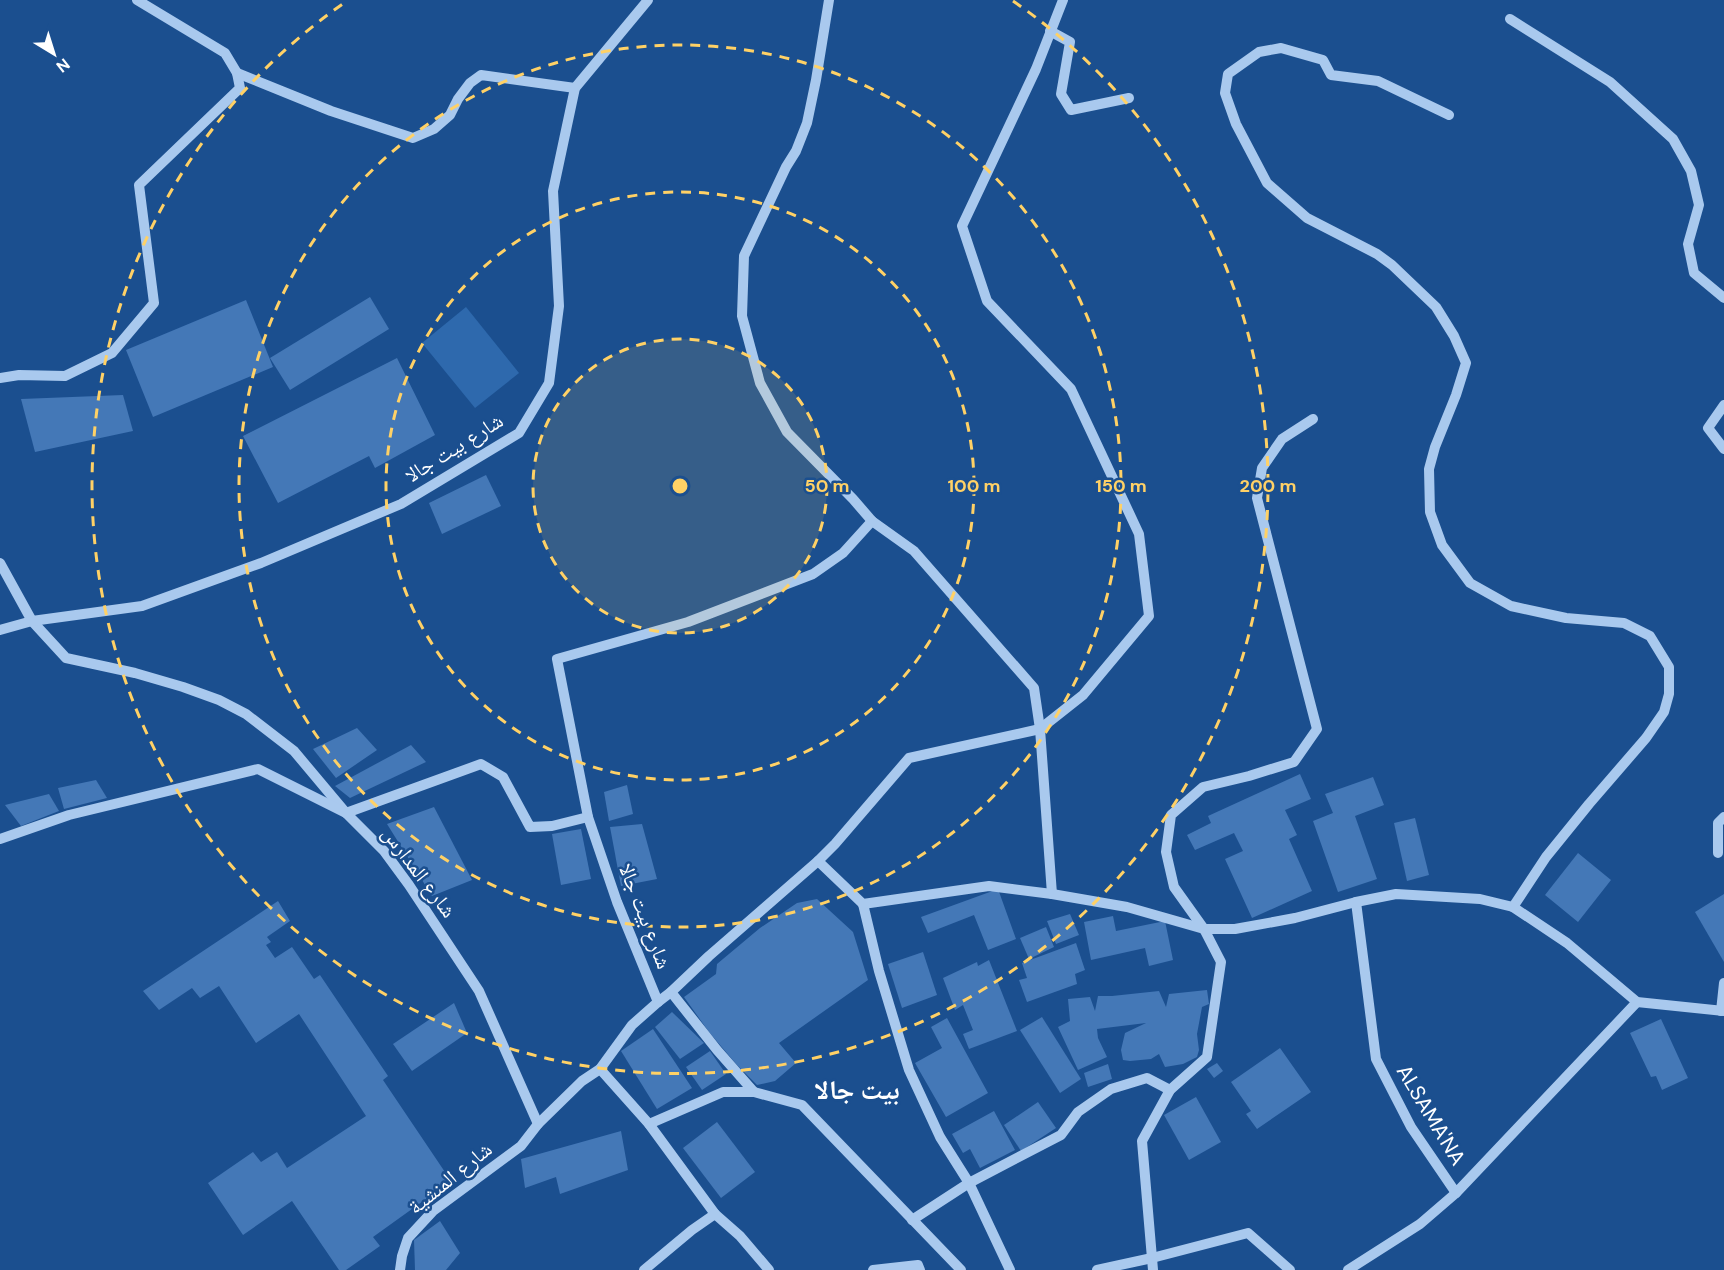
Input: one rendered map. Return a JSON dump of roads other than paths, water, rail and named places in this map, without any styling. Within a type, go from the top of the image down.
[{"type":"street","points":[[0,378],[19,375],[65,376],[112,353],[154,303],[139,185],[240,88],[237,73],[225,53],[137,0]]},
{"type":"street","name":"شارع بيت جالا","points":[[0,630],[32,621],[142,606],[261,563],[400,504],[519,433],[549,383],[559,306],[553,191],[575,88],[648,0]]},
{"type":"street","points":[[828,0],[807,123],[796,151],[786,167],[744,256],[742,316],[760,383],[786,432],[872,521],[914,551],[1034,687],[1040,729],[1052,894]]},
{"type":"street","points":[[1040,729],[1083,695],[1149,616],[1139,534],[1071,389],[987,301],[962,226],[1036,69],[1063,0]]},
{"type":"street","points":[[1510,19],[1610,82],[1673,139],[1691,171],[1699,205],[1688,244],[1694,273],[1724,298]]},
{"type":"street","points":[[1050,31],[1070,42],[1061,94],[1071,110],[1129,98]]},
{"type":"street","points":[[1449,115],[1378,81],[1331,75],[1323,60],[1281,48],[1259,52],[1228,74],[1225,93],[1236,124],[1267,183],[1307,218],[1377,254],[1392,265],[1436,307],[1454,336],[1466,363],[1429,469],[1430,512],[1442,545],[1470,583],[1511,606],[1566,618],[1624,623],[1650,636],[1669,667],[1669,694],[1664,712],[1646,738],[1546,856],[1513,907]]},
{"type":"street","points":[[237,73],[331,111],[413,138],[434,129],[450,115],[470,83],[481,75],[575,88]]},
{"type":"street","points":[[1724,405],[1708,428],[1724,448]]},
{"type":"street","points":[[1152,1270],[1142,1141],[1170,1090],[1207,1057],[1221,962],[1204,929],[1174,887],[1166,852],[1170,815],[1203,787],[1250,776],[1294,762],[1317,729],[1257,498],[1262,468],[1282,439],[1313,419]]},
{"type":"street","name":"شارع بيت جالا","points":[[658,1002],[617,902],[588,817],[557,659],[688,622],[813,574],[843,553],[872,521]]},
{"type":"street","points":[[0,563],[32,621],[66,658],[183,687],[219,700],[246,714],[294,752],[346,813],[481,764],[503,777],[530,827],[552,826],[588,817]]},
{"type":"street","name":"شارع المنشية","points":[[400,1270],[408,1238],[433,1211],[521,1146],[538,1124],[582,1081],[600,1069],[632,1025],[835,844],[909,758],[1040,729]]},
{"type":"street","name":"شارع المدارس","points":[[0,839],[69,814],[258,769],[346,813],[391,860],[479,991],[538,1124]]},
{"type":"street","points":[[1718,853],[1718,823],[1724,817]]},
{"type":"street","points":[[818,861],[863,904],[879,971],[909,1070],[940,1137],[969,1183],[1010,1270]]},
{"type":"street","points":[[863,904],[989,886],[1127,907],[1204,929],[1235,929],[1295,918],[1396,894],[1480,899],[1513,907],[1567,943],[1636,1002],[1723,1011],[1724,983]]},
{"type":"street","name":"ALSAMA'NA","points":[[1356,902],[1376,1059],[1411,1127],[1456,1193],[1636,1002]]},
{"type":"street","points":[[671,992],[754,1092]]},
{"type":"street","points":[[600,1069],[649,1124],[714,1214],[740,1236],[769,1270]]},
{"type":"street","points":[[912,1220],[969,1183],[1060,1136],[1078,1112],[1111,1089],[1147,1078],[1170,1090]]},
{"type":"street","points":[[649,1124],[723,1092],[754,1092],[802,1105],[961,1270]]},
{"type":"street","points":[[1348,1270],[1420,1224],[1456,1193]]},
{"type":"street","points":[[644,1270],[714,1214]]},
{"type":"street","points":[[1097,1270],[1248,1233],[1290,1270]]},
{"type":"street","points":[[873,1270],[918,1265],[920,1270]]},
{"type":"district","name":"بيت جالا","points":[[857,1090]]}]
